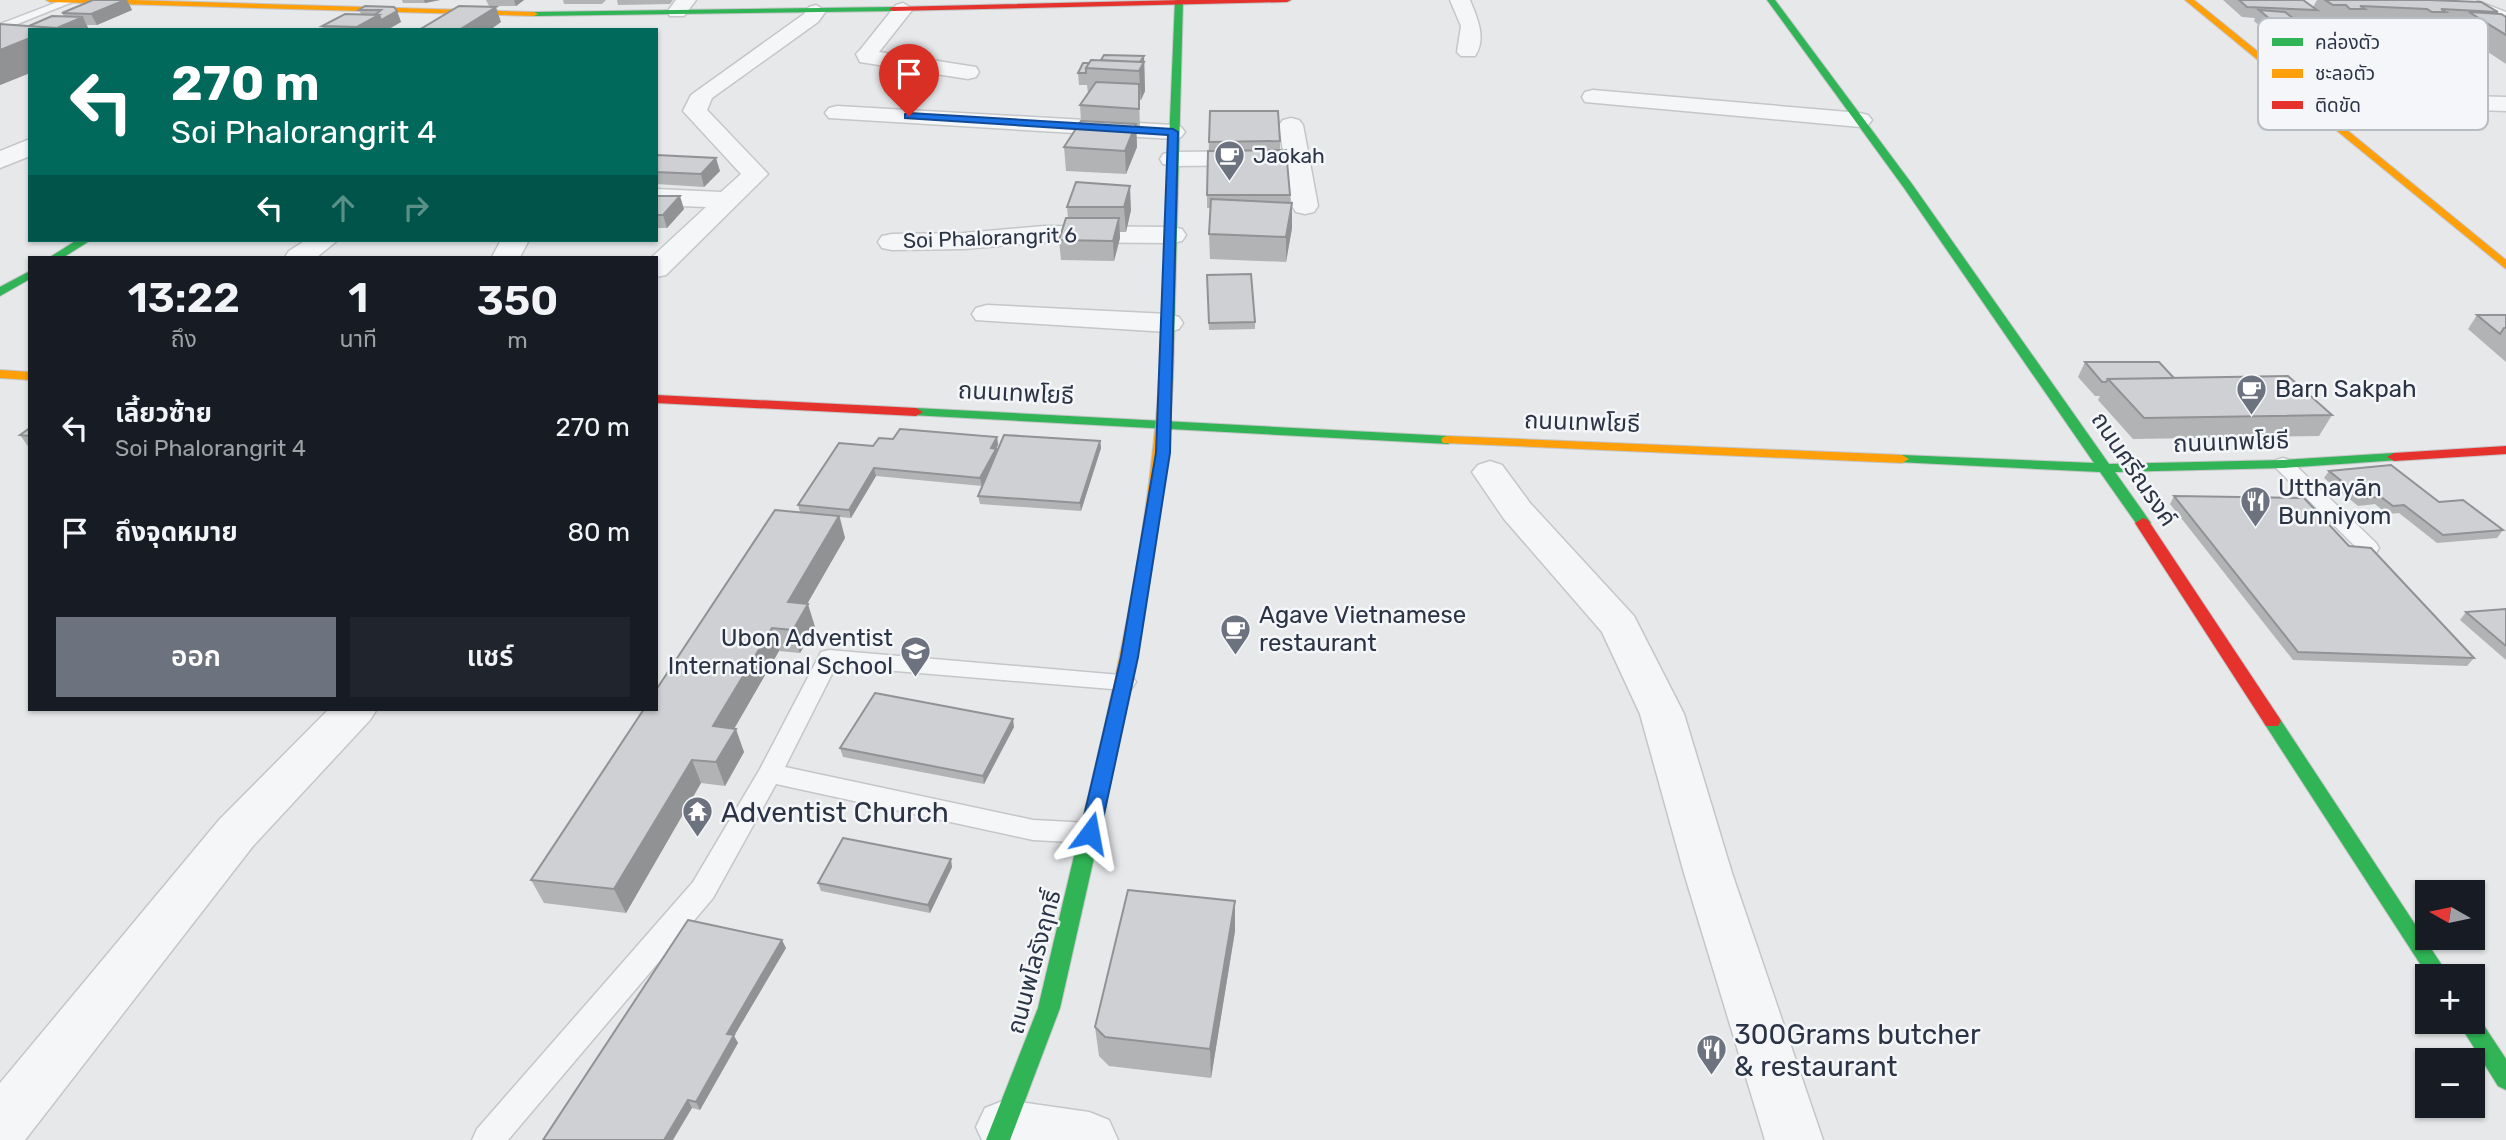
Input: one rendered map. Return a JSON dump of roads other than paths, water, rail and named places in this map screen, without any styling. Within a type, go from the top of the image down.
[{"type":"street","points":[[50,0],[447,12],[681,6],[816,11],[1287,0]]},
{"type":"street","points":[[422,28],[467,0]]},
{"type":"street","points":[[1460,0],[1471,26],[1468,52]]},
{"type":"street","name":"ถนนศรีณรงค์","points":[[1771,0],[1860,120],[2107,468],[2431,964]]},
{"type":"street","points":[[2189,0],[2258,57]]},
{"type":"street","points":[[2458,0],[2506,19]]},
{"type":"street","name":"ถนนพโลรังฤทธิ์","points":[[1002,1133],[1049,1008],[1124,682],[1163,453],[1179,1]]},
{"type":"street","points":[[904,9],[867,54],[868,57],[968,72]]},
{"type":"street","points":[[658,267],[755,174],[695,111],[702,95],[811,18],[816,11]]},
{"type":"street","points":[[1593,97],[1860,120]]},
{"type":"street","points":[[2488,104],[2506,104]]},
{"type":"street","points":[[837,113],[1173,132]]},
{"type":"street","points":[[1291,125],[1305,206]]},
{"type":"street","points":[[2341,130],[2506,266]]},
{"type":"street","points":[[0,161],[28,147]]},
{"type":"street","points":[[1172,159],[1297,158]]},
{"type":"street","points":[[705,160],[741,160]]},
{"type":"street","points":[[0,171],[28,174]]},
{"type":"street","points":[[658,197],[729,200]]},
{"type":"street","name":"Soi Phalorangrit 6","points":[[892,242],[964,241],[1044,234],[1172,235]]},
{"type":"street","points":[[59,256],[82,242]]},
{"type":"street","points":[[300,256],[321,242]]},
{"type":"street","points":[[0,292],[28,275]]},
{"type":"street","points":[[986,314],[1168,323]]},
{"type":"street","points":[[0,374],[28,376]]},
{"type":"street","name":"ถนนเทพโยธี","points":[[658,399],[1477,441],[2107,468],[2283,464],[2506,450]]},
{"type":"street","points":[[1490,472],[1517,511],[1620,626],[1662,714],[1708,873],[1794,1140]]},
{"type":"street","points":[[0,1127],[236,833],[353,711]]},
{"type":"street","points":[[2477,1034],[2506,1079]]},
{"type":"street","points":[[1002,1133],[1089,1140]]},
{"type":"lane","points":[[0,28],[70,1]]},
{"type":"lane","points":[[89,11],[121,1]]},
{"type":"lane","points":[[2283,464],[2369,548]]},
{"type":"lane","points":[[488,1140],[704,890],[770,773],[829,658],[1124,682]]},
{"type":"lane","points":[[770,773],[1033,830],[1090,833]]},
{"type":"place","name":"Jaokah","points":[[1230,183]]},
{"type":"place","name":"Barn Sakpah","points":[[2252,416]]},
{"type":"place","name":"Utthayān Bunniyom","points":[[2255,529]]},
{"type":"place","name":"Agave Vietnamese restaurant","points":[[1236,656]]},
{"type":"place","name":"Ubon Adventist International School","points":[[916,679]]},
{"type":"place","name":"Adventist Church","points":[[698,839]]},
{"type":"place","name":"300Grams butcher & restaurant","points":[[1711,1077]]}]
